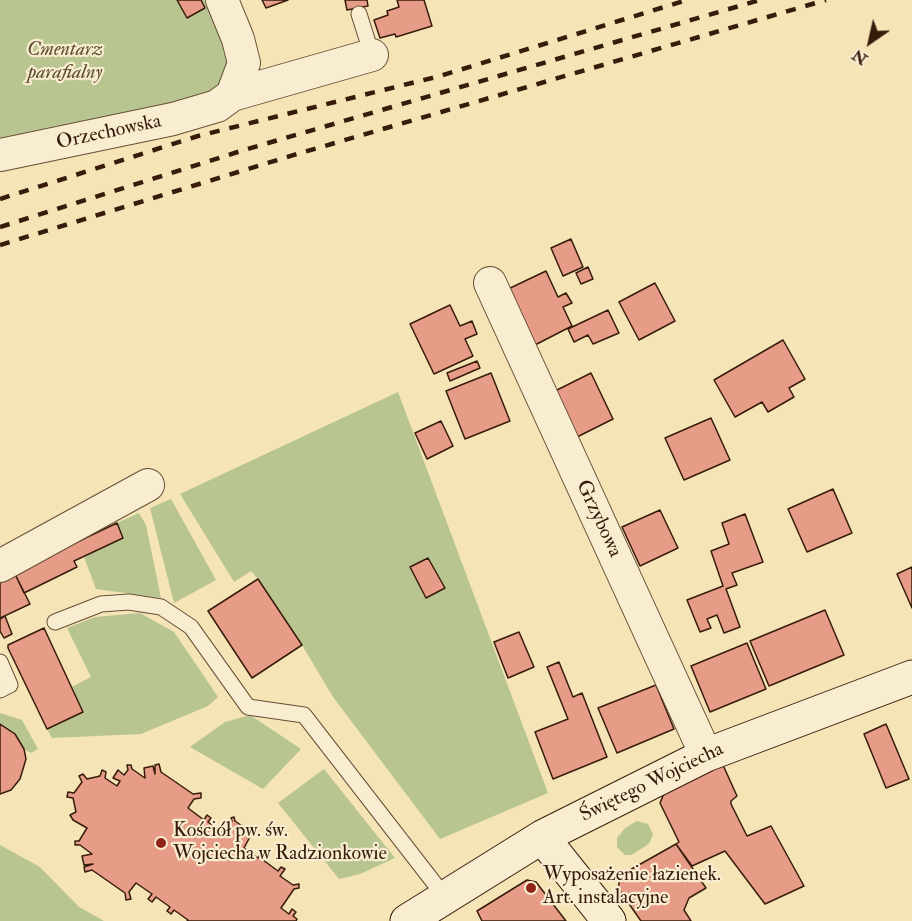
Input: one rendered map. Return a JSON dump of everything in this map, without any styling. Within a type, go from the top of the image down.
[{"type":"street","points":[[222,0],[238,39],[244,63],[225,100]]},
{"type":"street","name":"Orzechowska","points":[[0,155],[172,120],[225,100],[372,55]]},
{"type":"street","name":"Grzybowa","points":[[490,283],[706,755]]},
{"type":"street","points":[[0,566],[148,485]]},
{"type":"street","name":"Świętego Wojciecha","points":[[410,920],[542,837],[706,755],[912,677]]},
{"type":"street","points":[[542,837],[609,921]]},
{"type":"lane","points":[[359,14],[372,55]]},
{"type":"lane","points":[[55,622],[101,604],[129,602],[161,607],[191,627],[248,707],[304,715],[445,897]]},
{"type":"lane","points":[[0,662],[10,685],[0,690]]},
{"type":"green space","name":"Cmentarz parafialny","points":[[0,0],[204,0],[233,54],[220,96],[0,140]]},
{"type":"green space","points":[[398,392],[548,793],[440,839],[333,697],[258,579],[251,571],[234,582],[180,494]]},
{"type":"green space","points":[[171,499],[216,580],[174,603],[150,508]]},
{"type":"green space","points":[[139,513],[146,525],[161,598],[96,589],[84,557],[122,539],[117,523]]},
{"type":"green space","points":[[140,613],[174,632],[218,697],[208,706],[141,734],[52,738],[47,729],[83,712],[72,687],[91,677],[67,628],[95,617]]},
{"type":"green space","points":[[0,713],[22,720],[38,749],[31,753],[24,749],[15,734],[0,724]]},
{"type":"green space","points":[[250,715],[301,749],[263,789],[190,747],[225,722]]},
{"type":"green space","points":[[324,769],[395,858],[360,874],[339,879],[278,803]]},
{"type":"green space","points":[[637,821],[648,824],[653,834],[646,846],[631,855],[625,855],[617,847],[617,838],[625,828]]},
{"type":"green space","points":[[0,845],[40,867],[79,907],[104,921],[0,921]]},
{"type":"building","points":[[177,0],[201,0],[205,8],[187,18]]},
{"type":"building","points":[[262,0],[288,0],[266,8]]},
{"type":"building","points":[[345,0],[367,0],[368,6],[347,10]]},
{"type":"building","points":[[397,0],[424,0],[432,26],[396,37],[395,34],[380,38],[374,20],[388,15],[387,11],[399,7]]},
{"type":"building","points":[[571,239],[583,267],[563,276],[551,248]]},
{"type":"building","points":[[588,267],[593,279],[581,284],[576,273]]},
{"type":"building","points":[[546,271],[558,297],[566,293],[572,303],[563,307],[572,326],[531,347],[506,290]]},
{"type":"building","points":[[655,283],[675,321],[639,340],[619,302]]},
{"type":"building","points":[[450,305],[460,326],[472,321],[477,334],[465,339],[473,356],[434,374],[410,324]]},
{"type":"building","points":[[608,310],[619,333],[593,344],[588,335],[574,342],[568,329]]},
{"type":"building","points":[[783,340],[805,379],[789,388],[794,397],[768,412],[762,402],[735,417],[714,380]]},
{"type":"building","points":[[477,361],[480,368],[450,381],[447,373]]},
{"type":"building","points":[[491,373],[510,421],[465,439],[446,391]]},
{"type":"building","points":[[591,373],[613,419],[577,437],[555,391]]},
{"type":"building","points":[[711,418],[730,460],[684,480],[665,438]]},
{"type":"building","points":[[441,421],[453,446],[427,459],[415,433]]},
{"type":"building","points":[[833,489],[852,533],[807,552],[788,509]]},
{"type":"building","points":[[660,510],[678,548],[640,566],[622,527]]},
{"type":"building","points":[[745,514],[763,562],[732,573],[737,585],[726,589],[740,627],[724,633],[717,615],[707,619],[711,628],[700,632],[687,600],[723,586],[711,551],[729,544],[722,523]]},
{"type":"building","points":[[117,523],[123,538],[74,561],[77,567],[24,593],[14,572]]},
{"type":"building","points":[[428,558],[445,588],[426,598],[410,567]]},
{"type":"building","points":[[912,567],[912,608],[897,574]]},
{"type":"building","points":[[14,572],[30,604],[0,618],[0,580]]},
{"type":"building","points":[[258,579],[302,645],[252,678],[208,611]]},
{"type":"building","points":[[825,610],[844,655],[769,686],[750,641]]},
{"type":"building","points":[[5,616],[12,634],[4,638],[0,631],[0,619]]},
{"type":"building","points":[[44,628],[83,712],[47,729],[8,648],[8,645]]},
{"type":"building","points":[[519,632],[534,667],[508,678],[494,642]]},
{"type":"building","points":[[747,643],[766,689],[710,712],[691,666]]},
{"type":"building","points":[[559,662],[573,697],[582,693],[607,757],[553,779],[535,732],[568,719],[547,667]]},
{"type":"building","points":[[656,685],[674,729],[617,753],[598,708]]},
{"type":"building","points":[[0,724],[15,734],[24,749],[26,759],[20,779],[11,790],[0,794]]},
{"type":"building","points":[[886,724],[909,779],[886,788],[864,734]]},
{"type":"building","name":"Kościół pw. św. Wojciecha w Radzionkowie","points":[[159,764],[161,772],[193,794],[201,793],[201,798],[194,799],[188,808],[204,820],[207,815],[211,818],[208,822],[222,832],[234,817],[235,821],[251,832],[254,831],[255,834],[251,835],[244,848],[258,858],[261,853],[266,856],[263,860],[278,871],[281,867],[285,869],[280,876],[293,885],[299,884],[299,888],[294,889],[281,908],[289,914],[292,909],[296,912],[293,916],[297,919],[296,921],[187,921],[174,910],[171,914],[167,911],[170,907],[156,897],[152,902],[148,899],[152,894],[136,883],[129,892],[131,899],[126,900],[125,893],[92,870],[85,872],[84,867],[93,864],[84,865],[82,856],[92,854],[80,845],[75,845],[75,841],[79,841],[87,828],[73,820],[70,815],[76,812],[73,798],[67,797],[68,792],[74,793],[82,782],[79,776],[83,774],[87,779],[100,776],[102,770],[106,772],[105,778],[117,786],[120,781],[113,778],[118,770],[124,775],[128,770],[127,765],[131,765],[132,769],[145,778],[144,768],[153,766],[155,774],[155,765]]},
{"type":"building","points":[[723,765],[737,796],[731,804],[747,836],[771,826],[804,886],[765,904],[725,851],[692,866],[676,844],[679,842],[660,803],[665,791]]},
{"type":"building","points":[[676,844],[706,888],[689,898],[684,910],[691,921],[641,921],[618,888],[621,875]]},
{"type":"building","points":[[527,880],[536,882],[566,921],[482,921],[477,911]]},
{"type":"railway","points":[[0,199],[198,136],[440,76],[687,0]]},
{"type":"railway","points":[[0,227],[244,150],[760,0]]},
{"type":"railway","points":[[0,245],[297,154],[826,0]]},
{"type":"place","name":"Kościół pw. św. Wojciecha w Radzionkowie","points":[[161,843]]},
{"type":"place","name":"Wyposażenie łazienek. Art. instalacyjne","points":[[531,888]]}]
